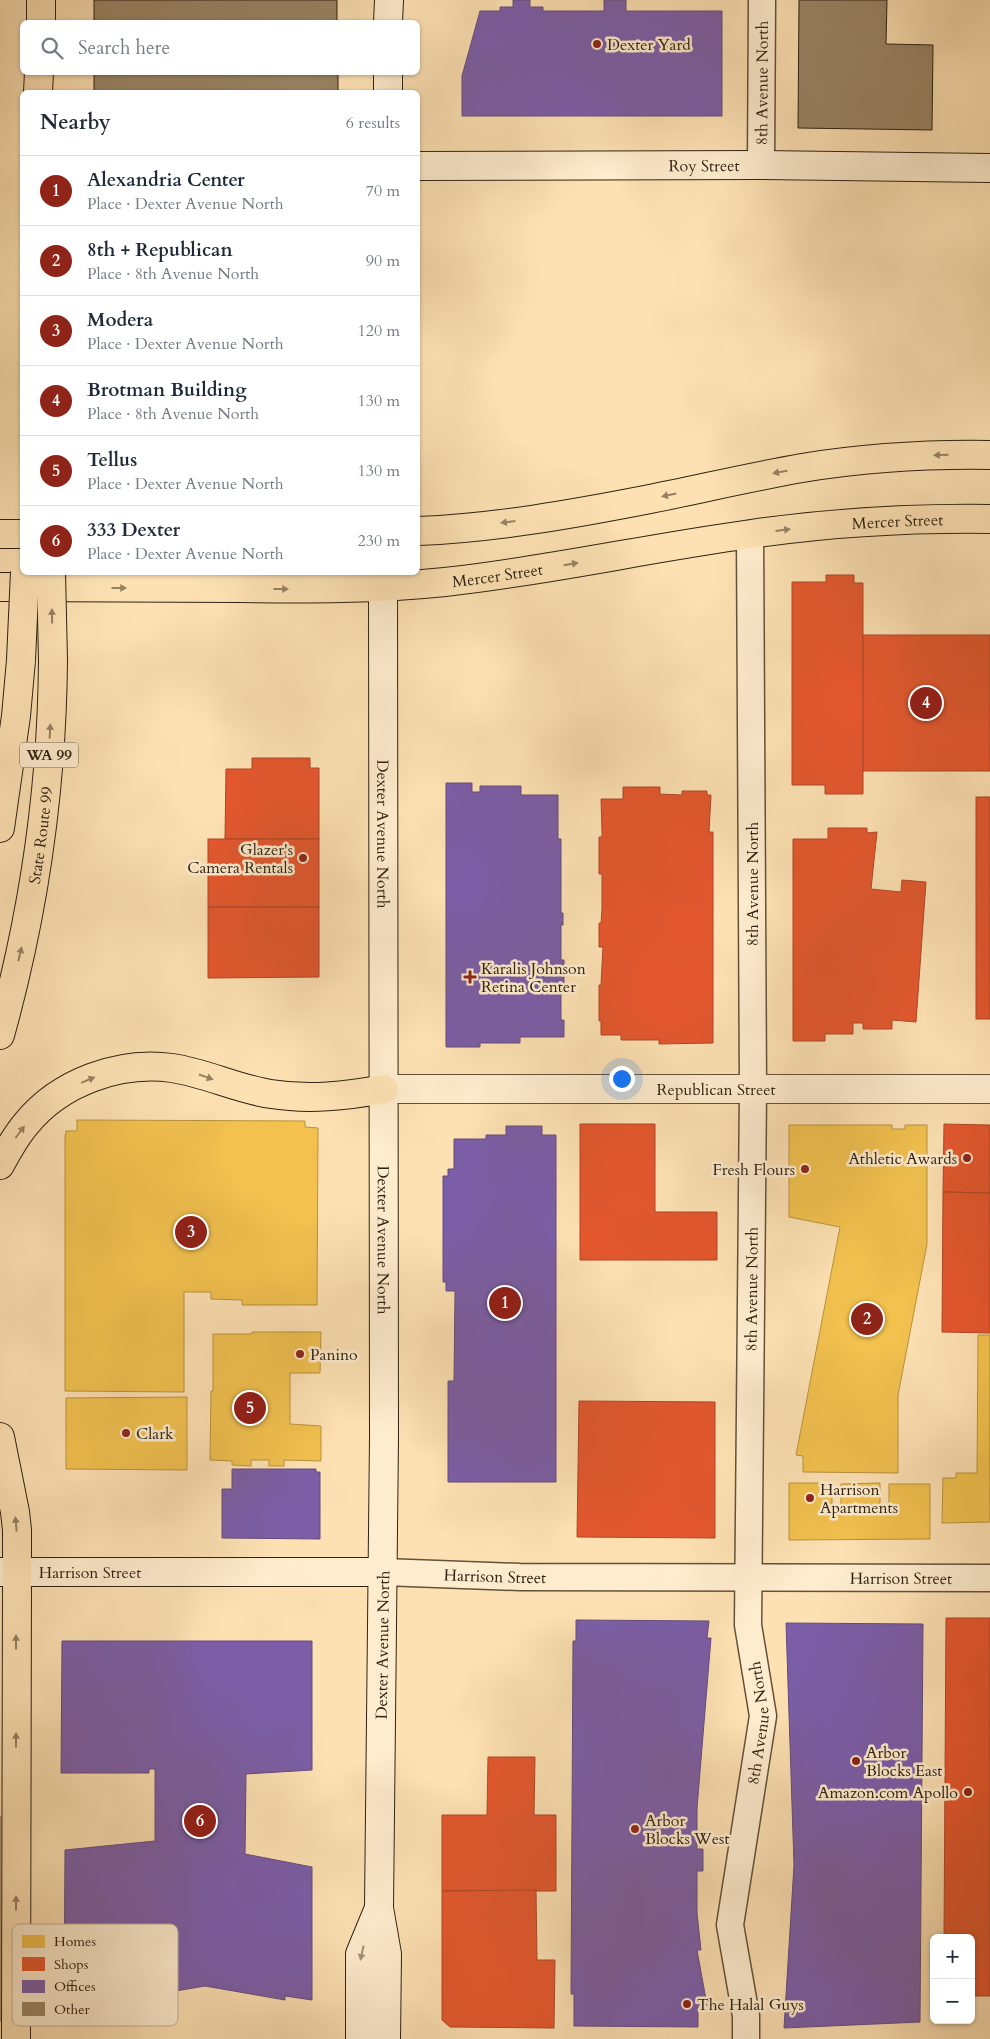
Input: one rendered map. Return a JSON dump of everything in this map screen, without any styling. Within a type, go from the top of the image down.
[{"type":"main road","points":[[40,20],[41,0]]},
{"type":"main road","points":[[388,20],[389,0]]},
{"type":"main road","points":[[38,90],[39,75]]},
{"type":"main road","points":[[388,75],[388,90]]},
{"type":"main road","name":"Roy Street","points":[[420,166],[761,165],[990,168]]},
{"type":"main road","points":[[420,531],[512,522],[581,512],[760,476],[846,462],[934,456],[990,455]]},
{"type":"main road","name":"Mercer Street","points":[[0,587],[320,589],[383,579],[446,582],[528,571],[750,534],[842,524],[990,519]]},
{"type":"main road","points":[[0,534],[20,534]]},
{"type":"main road","points":[[0,828],[16,716],[25,575]]},
{"type":"main road","name":"State Route 99","points":[[0,1035],[24,938],[39,849],[49,760],[53,660],[51,575]]},
{"type":"main road","name":"Dexter Avenue North","points":[[383,579],[383,1572],[378,1908],[387,1954],[386,2039]]},
{"type":"main road","points":[[0,1165],[11,1144],[46,1104],[76,1085],[118,1070],[145,1067],[172,1068],[234,1086],[271,1094],[309,1097],[347,1096],[384,1089]]},
{"type":"main road","name":"Republican Street","points":[[384,1089],[990,1089]]},
{"type":"main road","points":[[0,1437],[17,1530],[8,1572],[14,1924]]},
{"type":"main road","name":"Harrison Street","points":[[8,1572],[383,1572]]},
{"type":"main road","name":"Dexter Avenue North","points":[[360,2039],[360,1954],[378,1908]]},
{"type":"main road","points":[[16,2026],[16,2039]]},
{"type":"street","name":"8th Avenue North","points":[[761,165],[762,0]]},
{"type":"street","name":"8th Avenue North","points":[[746,2039],[746,2016],[730,1925],[763,1716],[748,1624],[753,1089],[750,534]]},
{"type":"street","name":"Harrison Street","points":[[383,1572],[520,1577],[990,1578]]},
{"type":"shaded area","points":[[0,1817],[3,1817],[3,2021],[0,2021]]},
{"type":"building: Homes","points":[[77,1120],[305,1121],[305,1127],[318,1128],[317,1305],[242,1305],[242,1300],[211,1299],[211,1292],[184,1292],[184,1392],[65,1391],[65,1137],[66,1131],[77,1131]]},
{"type":"building: Homes","points":[[789,1125],[892,1125],[892,1129],[905,1129],[905,1125],[927,1125],[927,1244],[898,1395],[898,1473],[803,1472],[803,1456],[796,1455],[840,1227],[789,1217]]},
{"type":"building: Homes","points":[[252,1332],[321,1332],[320,1373],[290,1373],[290,1424],[321,1426],[321,1461],[284,1460],[284,1466],[269,1466],[269,1460],[251,1460],[251,1466],[232,1465],[232,1461],[210,1460],[213,1334],[252,1334]]},
{"type":"building: Homes","points":[[978,1335],[990,1335],[990,1522],[942,1523],[943,1478],[956,1478],[956,1473],[977,1473]]},
{"type":"building: Homes","name":"Clark","points":[[187,1397],[187,1470],[66,1469],[66,1398]]},
{"type":"building: Homes","name":"Harrison Apartments","points":[[789,1483],[832,1483],[832,1513],[841,1513],[841,1484],[880,1483],[880,1513],[889,1512],[889,1484],[930,1484],[930,1539],[789,1540]]},
{"type":"building: Shops","points":[[826,575],[854,575],[854,583],[863,583],[863,794],[825,794],[825,785],[792,785],[792,582],[826,582]]},
{"type":"building: Shops","points":[[863,635],[990,635],[990,771],[863,771]]},
{"type":"building: Shops","points":[[252,758],[310,758],[310,768],[319,768],[319,839],[225,839],[226,769],[252,769]]},
{"type":"building: Shops","points":[[623,787],[660,787],[660,794],[682,795],[682,791],[707,791],[707,795],[711,795],[709,832],[713,832],[713,1043],[659,1044],[659,1040],[621,1040],[621,1035],[601,1035],[599,985],[601,985],[603,947],[599,947],[602,874],[599,874],[599,837],[602,837],[601,799],[623,799]]},
{"type":"building: Shops","points":[[976,797],[990,797],[990,1019],[976,1019]]},
{"type":"building: Shops","points":[[828,828],[867,828],[867,833],[877,832],[871,889],[901,892],[902,880],[926,882],[916,1022],[892,1020],[892,1029],[863,1029],[863,1023],[853,1023],[853,1034],[825,1034],[825,1041],[793,1041],[793,839],[828,839]]},
{"type":"building: Shops","points":[[208,839],[319,839],[319,907],[208,907]]},
{"type":"building: Shops","points":[[208,907],[319,907],[319,977],[208,978]]},
{"type":"building: Shops","points":[[580,1124],[655,1124],[655,1212],[717,1212],[717,1260],[580,1260]]},
{"type":"building: Shops","name":"Athletic Awards","points":[[944,1124],[990,1125],[990,1193],[943,1192]]},
{"type":"building: Shops","points":[[943,1192],[990,1193],[990,1333],[942,1332]]},
{"type":"building: Shops","points":[[579,1401],[715,1402],[715,1538],[577,1537]]},
{"type":"building: Shops","name":"Amazon.com Apollo","points":[[946,1618],[990,1618],[990,1996],[975,1996],[975,1934],[944,1934]]},
{"type":"building: Shops","points":[[488,1757],[535,1757],[534,1815],[556,1815],[556,1891],[442,1891],[442,1815],[487,1815]]},
{"type":"building: Shops","points":[[536,1890],[537,1960],[555,1960],[554,2028],[450,2027],[442,2020],[442,1891]]},
{"type":"building: Offices","name":"Dexter Yard","points":[[513,0],[530,0],[530,7],[543,7],[543,11],[604,11],[604,0],[626,0],[626,11],[722,11],[722,116],[462,116],[462,76],[480,11],[500,11],[500,7],[513,7]]},
{"type":"building: Offices","points":[[446,783],[472,783],[472,792],[480,792],[480,786],[521,786],[521,795],[558,795],[558,839],[561,839],[561,913],[563,913],[561,960],[564,960],[564,985],[561,985],[561,1020],[564,1020],[564,1037],[520,1037],[520,1043],[480,1043],[480,1047],[446,1047]]},
{"type":"building: Offices","points":[[506,1126],[542,1126],[542,1135],[556,1135],[556,1482],[448,1482],[448,1381],[454,1381],[455,1291],[446,1291],[446,1282],[443,1282],[443,1176],[448,1176],[448,1169],[454,1169],[454,1139],[486,1139],[486,1135],[506,1135]]},
{"type":"building: Offices","points":[[232,1469],[316,1469],[316,1472],[320,1472],[320,1539],[222,1538],[222,1489],[232,1489]]},
{"type":"building: Offices","name":"Arbor Blocks West","points":[[576,1620],[709,1621],[707,1638],[711,1638],[697,1808],[697,1849],[703,1849],[703,1871],[697,1871],[697,1913],[701,1950],[697,1950],[707,2005],[698,2005],[698,2027],[574,2026],[574,1994],[571,1994],[573,1641],[576,1641]]},
{"type":"building: Offices","name":"Arbor Blocks East","points":[[786,1623],[923,1624],[920,2022],[784,2028],[794,1865]]},
{"type":"building: Offices","points":[[62,1641],[312,1641],[312,1770],[246,1774],[245,1854],[312,1867],[312,2000],[285,1996],[285,2000],[205,1986],[178,1991],[178,1924],[65,1924],[65,1850],[155,1841],[155,1769],[149,1769],[149,1773],[61,1773]]},
{"type":"building: Other","points":[[94,0],[337,0],[337,20],[94,20]]},
{"type":"building: Other","points":[[799,0],[887,0],[886,44],[933,45],[932,130],[798,128]]},
{"type":"building: Other","points":[[94,75],[338,75],[338,90],[94,90]]},
{"type":"place","name":"Dexter Yard","points":[[597,44]]},
{"type":"place","name":"Brotman Building","points":[[926,703]]},
{"type":"place","name":"Glazer's Camera Rentals","points":[[303,858]]},
{"type":"place","name":"Karalis Johnson Retina Center","points":[[470,977]]},
{"type":"place","name":"Athletic Awards","points":[[967,1158]]},
{"type":"place","name":"Fresh Flours","points":[[805,1169]]},
{"type":"place","name":"Modera","points":[[191,1232]]},
{"type":"place","name":"Alexandria Center","points":[[505,1303]]},
{"type":"place","name":"8th + Republican","points":[[867,1319]]},
{"type":"place","name":"Panino","points":[[300,1354]]},
{"type":"place","name":"Tellus","points":[[250,1408]]},
{"type":"place","name":"Clark","points":[[126,1433]]},
{"type":"place","name":"Harrison Apartments","points":[[810,1498]]},
{"type":"place","name":"Arbor Blocks East","points":[[856,1761]]},
{"type":"place","name":"Amazon.com Apollo","points":[[968,1792]]},
{"type":"place","name":"333 Dexter","points":[[200,1821]]},
{"type":"place","name":"Arbor Blocks West","points":[[635,1829]]},
{"type":"place","name":"The Halal Guys","points":[[687,2004]]}]
